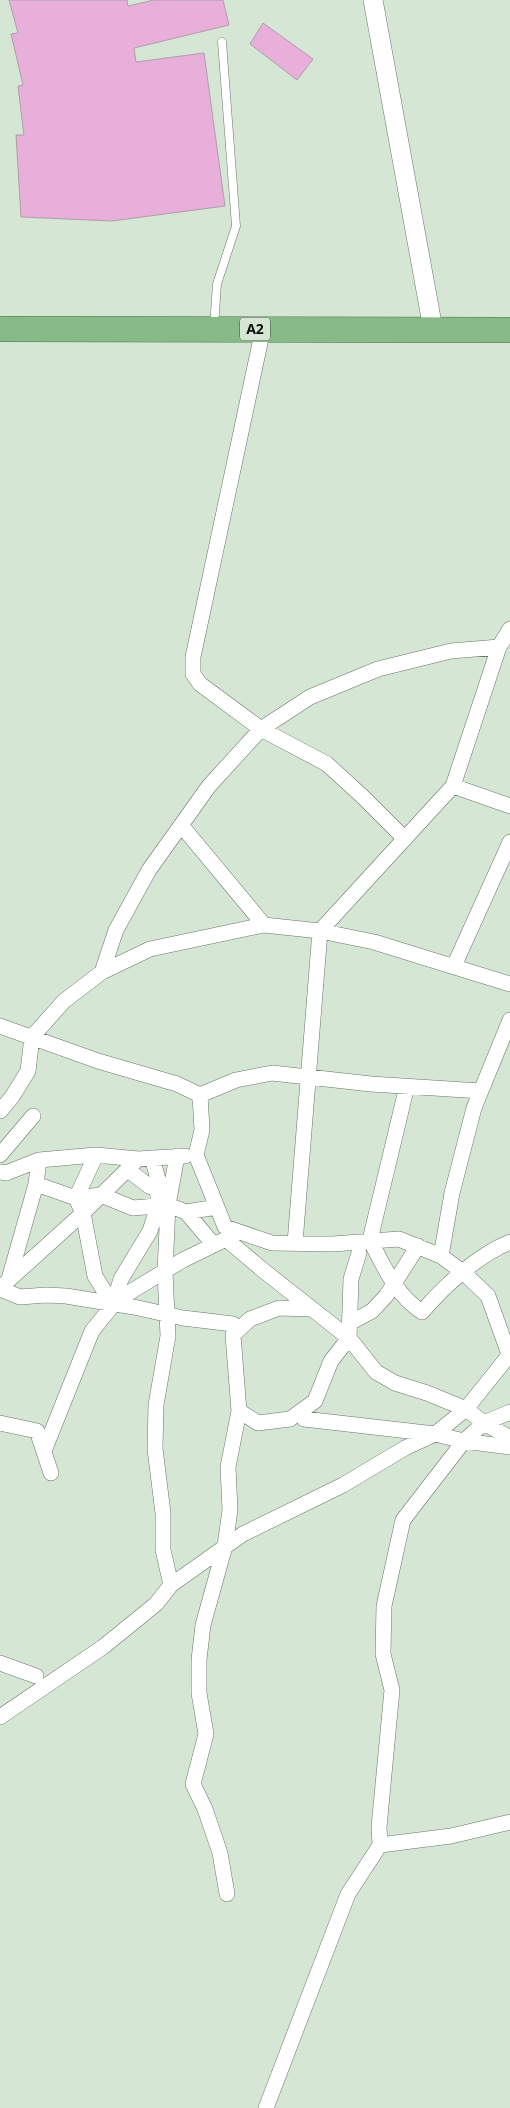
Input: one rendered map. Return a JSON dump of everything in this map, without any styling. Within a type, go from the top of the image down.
[{"type":"highway","name":"A2","points":[[0,329],[510,330]]},
{"type":"street","points":[[373,0],[433,330]]},
{"type":"street","points":[[263,329],[193,657],[193,674],[200,684],[260,729],[327,764],[364,797],[405,839]]},
{"type":"street","points":[[295,1243],[306,1077],[320,931],[453,786],[499,647],[510,629]]},
{"type":"street","points":[[102,972],[116,930],[149,870],[209,786],[260,729],[310,698],[378,669],[450,651],[499,647]]},
{"type":"street","points":[[453,786],[510,806]]},
{"type":"street","points":[[181,825],[264,925]]},
{"type":"street","points":[[454,966],[510,842]]},
{"type":"street","points":[[0,1111],[12,1098],[28,1071],[32,1036],[64,1001],[102,972],[150,949],[264,925],[320,931],[374,942],[510,984]]},
{"type":"street","points":[[441,1256],[452,1193],[474,1108],[510,1020]]},
{"type":"street","points":[[0,1026],[98,1061],[177,1084],[200,1095],[236,1080],[272,1073],[481,1091]]},
{"type":"street","points":[[407,1086],[370,1240],[392,1283],[410,1304],[422,1312],[438,1293],[464,1272],[495,1248],[510,1242]]},
{"type":"street","points":[[0,1717],[103,1647],[156,1604],[171,1585],[243,1534],[343,1485],[405,1448],[435,1434],[466,1409],[510,1355],[488,1296],[464,1272],[441,1256],[399,1239],[333,1244],[272,1243],[225,1227],[196,1155],[202,1130],[200,1095]]},
{"type":"street","points":[[0,1155],[33,1116]]},
{"type":"street","points":[[0,1172],[6,1174],[40,1160],[96,1155],[139,1162],[196,1155]]},
{"type":"street","points":[[96,1155],[76,1198],[83,1213],[94,1276],[113,1305]]},
{"type":"street","points":[[113,1305],[121,1279],[163,1206],[177,1156]]},
{"type":"street","points":[[3,1286],[36,1184],[40,1160]]},
{"type":"street","points":[[139,1162],[159,1190],[163,1206],[168,1336],[156,1405],[155,1449],[163,1513],[163,1550],[171,1585]]},
{"type":"street","points":[[139,1162],[149,1186],[159,1190]]},
{"type":"street","points":[[3,1286],[139,1162]]},
{"type":"street","points":[[36,1184],[76,1198],[101,1196],[133,1208],[163,1206],[186,1212],[217,1207]]},
{"type":"street","points":[[186,1212],[214,1245]]},
{"type":"street","points":[[44,1451],[92,1331],[117,1300],[184,1260],[226,1239],[311,1309],[350,1331],[376,1372],[395,1383],[427,1393],[466,1409],[484,1423],[510,1438]]},
{"type":"street","points":[[240,1411],[258,1423],[290,1419],[315,1401],[330,1361],[350,1331],[386,1296],[392,1283],[418,1246]]},
{"type":"street","points":[[350,1331],[351,1279],[359,1253]]},
{"type":"street","points":[[3,1286],[20,1297],[66,1296],[166,1313],[192,1320],[232,1324]]},
{"type":"street","points":[[227,1894],[220,1853],[205,1809],[193,1784],[206,1734],[199,1693],[198,1660],[203,1625],[225,1546],[230,1510],[228,1468],[240,1411],[233,1335],[250,1319],[278,1308],[311,1309]]},
{"type":"street","points":[[266,2108],[348,1894],[380,1844],[379,1827],[392,1690],[383,1654],[384,1606],[403,1520],[464,1440],[484,1423],[510,1412]]},
{"type":"street","points":[[304,1419],[435,1434],[510,1447]]},
{"type":"street","points":[[0,1423],[37,1431],[51,1473]]},
{"type":"street","points":[[0,1663],[36,1676]]},
{"type":"street","points":[[380,1844],[451,1836],[510,1822]]},
{"type":"lane","points":[[214,328],[217,284],[236,226],[222,42]]},
{"type":"building","points":[[9,0],[127,0],[128,6],[154,0],[223,0],[229,25],[134,48],[136,62],[204,53],[225,206],[112,221],[21,217],[16,135],[24,135],[18,86],[23,85],[11,34],[18,33]]},
{"type":"building","points":[[263,23],[313,59],[297,80],[250,44]]}]
